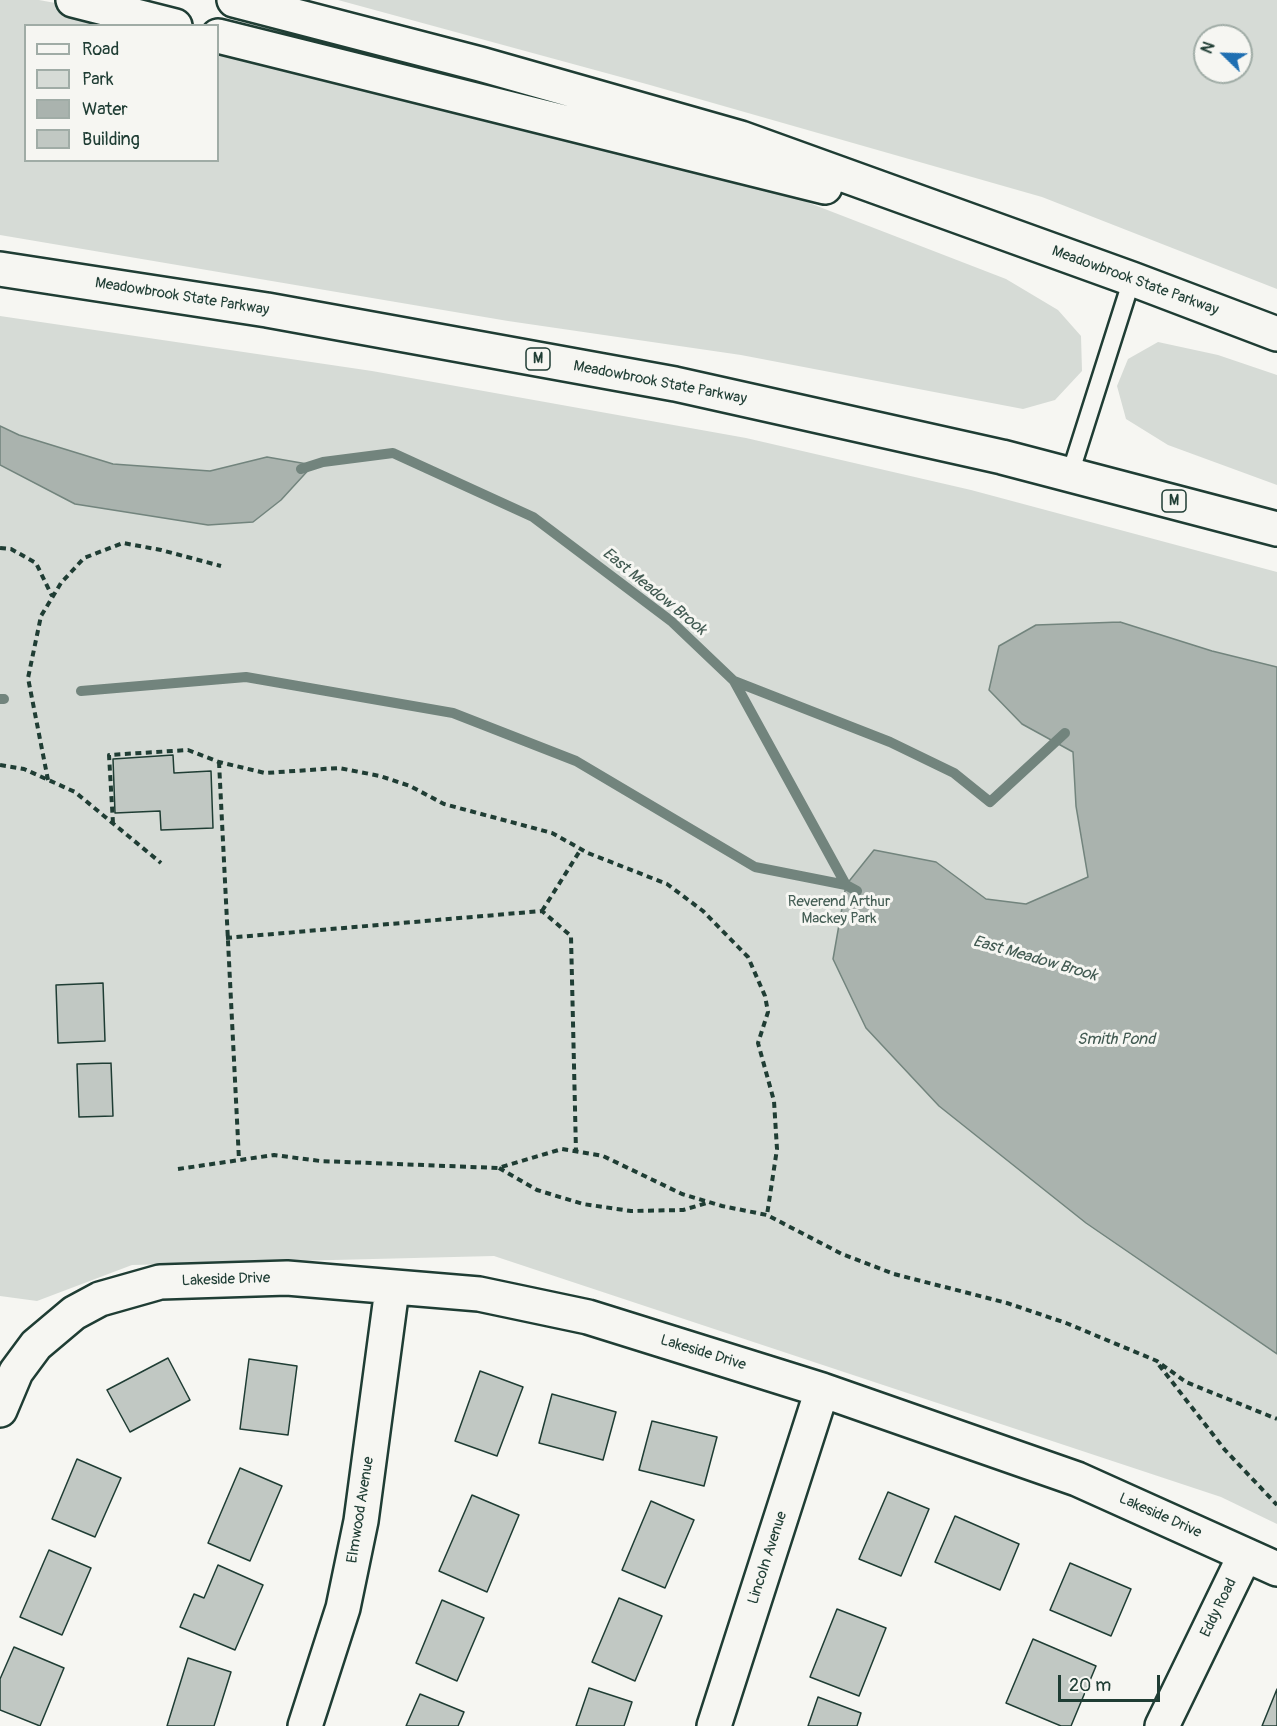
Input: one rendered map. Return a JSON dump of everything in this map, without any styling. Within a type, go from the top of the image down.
[{"type":"main road","points":[[73,0],[167,24]]},
{"type":"main road","name":"Meadowbrook State Parkway","points":[[234,0],[480,64],[741,138],[1132,279],[1277,334]]},
{"type":"main road","points":[[219,36],[737,167],[961,218]]},
{"type":"main road","name":"Meadowbrook State Parkway","points":[[0,269],[267,310],[675,384],[1070,474],[1277,529]]},
{"type":"main road","name":"Lakeside Drive","points":[[0,1410],[16,1372],[36,1345],[74,1313],[100,1299],[160,1282],[275,1278],[392,1289],[480,1294],[588,1317],[822,1390],[1077,1479],[1277,1569]]},
{"type":"main road","name":"Elmwood Avenue","points":[[305,1726],[343,1608],[361,1521],[392,1289]]},
{"type":"main road","name":"Lincoln Avenue","points":[[714,1726],[822,1390]]},
{"type":"main road","name":"Eddy Road","points":[[1162,1726],[1245,1555]]},
{"type":"lane","points":[[1070,474],[1132,279]]},
{"type":"path","points":[[48,780],[28,678],[41,615],[61,583],[84,558],[123,543],[161,549],[221,566]]},
{"type":"path","points":[[0,548],[11,549],[36,563],[52,597]]},
{"type":"path","points":[[113,823],[109,754],[188,750],[219,762],[265,773],[339,768],[380,776],[411,786],[444,804],[552,833],[581,849],[667,884],[703,911],[748,957],[765,996],[768,1012],[758,1043],[774,1101],[777,1149],[767,1215]]},
{"type":"path","points":[[219,762],[226,938],[239,1160]]},
{"type":"path","points":[[0,765],[24,769],[75,792],[161,863]]},
{"type":"path","points":[[542,911],[581,849]]},
{"type":"path","points":[[226,938],[542,911],[571,936],[576,1152]]},
{"type":"path","points":[[178,1169],[274,1155],[320,1161],[498,1167],[562,1149],[603,1156],[681,1194],[767,1215],[842,1254],[894,1274],[1007,1303],[1066,1323],[1157,1361],[1186,1382],[1277,1419]]},
{"type":"path","points":[[498,1167],[537,1190],[583,1204],[630,1211],[683,1210],[709,1202]]},
{"type":"path","points":[[1157,1361],[1225,1450],[1277,1504]]},
{"type":"green space","points":[[0,0],[39,0],[170,24],[24,24],[24,162],[219,162],[219,33],[698,160],[1006,279],[1058,310],[1081,336],[1082,371],[1055,400],[1023,409],[741,355],[508,321],[0,235]]},
{"type":"green space","points":[[338,0],[1277,0],[1277,289],[1042,197],[650,85]]},
{"type":"green space","name":"Reverend Arthur Mackey Park","points":[[0,316],[372,371],[746,438],[971,490],[1277,572],[1277,1524],[1221,1497],[494,1256],[132,1265],[37,1301],[0,1296]]},
{"type":"green space","points":[[1158,342],[1218,355],[1277,375],[1277,485],[1168,445],[1126,419],[1117,386],[1128,359]]},
{"type":"water","points":[[0,426],[19,435],[113,464],[210,471],[267,457],[313,465],[281,500],[253,522],[208,525],[75,504],[0,465]]},
{"type":"water","name":"Smith Pond","points":[[1120,622],[1212,651],[1277,667],[1277,1354],[1086,1223],[939,1106],[866,1028],[833,959],[846,885],[874,850],[936,862],[986,899],[1026,904],[1088,877],[1076,806],[1073,752],[1022,724],[989,690],[999,646],[1036,625]]},
{"type":"building","points":[[173,755],[174,773],[211,771],[213,828],[161,830],[160,811],[115,813],[113,759]]},
{"type":"building","points":[[103,983],[105,1041],[58,1043],[56,985]]},
{"type":"building","points":[[111,1063],[113,1116],[79,1117],[77,1064]]},
{"type":"building","points":[[168,1358],[190,1400],[130,1432],[107,1390]]},
{"type":"building","points":[[249,1359],[297,1366],[288,1435],[240,1429]]},
{"type":"building","points":[[480,1371],[523,1387],[497,1456],[455,1441]]},
{"type":"building","points":[[552,1394],[616,1412],[603,1460],[539,1443]]},
{"type":"building","points":[[652,1421],[717,1437],[704,1486],[639,1470]]},
{"type":"building","points":[[77,1459],[121,1478],[95,1537],[52,1519]]},
{"type":"building","points":[[240,1468],[282,1486],[250,1561],[208,1543]]},
{"type":"building","points":[[888,1492],[929,1509],[901,1576],[859,1559]]},
{"type":"building","points":[[472,1495],[519,1515],[487,1592],[439,1571]]},
{"type":"building","points":[[651,1501],[694,1520],[665,1588],[622,1570]]},
{"type":"building","points":[[955,1516],[1019,1544],[1000,1590],[935,1562]]},
{"type":"building","points":[[49,1550],[91,1568],[62,1635],[20,1617]]},
{"type":"building","points":[[1070,1563],[1131,1589],[1111,1636],[1050,1610]]},
{"type":"building","points":[[218,1565],[263,1585],[235,1650],[180,1627],[194,1594],[204,1598]]},
{"type":"building","points":[[619,1598],[662,1616],[635,1681],[592,1662]]},
{"type":"building","points":[[442,1600],[484,1618],[457,1681],[416,1663]]},
{"type":"building","points":[[837,1609],[886,1628],[859,1696],[810,1677]]},
{"type":"building","points":[[1033,1639],[1096,1666],[1071,1726],[1061,1726],[1006,1703]]},
{"type":"building","points":[[14,1647],[64,1668],[40,1726],[0,1710],[0,1679]]},
{"type":"building","points":[[188,1658],[231,1672],[214,1726],[167,1726]]},
{"type":"building","points":[[589,1688],[632,1702],[624,1726],[576,1726]]},
{"type":"building","points":[[1277,1689],[1277,1726],[1262,1726]]},
{"type":"building","points":[[420,1694],[464,1712],[458,1726],[406,1726]]},
{"type":"building","points":[[818,1697],[861,1713],[857,1726],[808,1726]]},
{"type":"waterway","name":"East Meadow Brook","points":[[301,469],[323,462],[393,453],[533,517],[671,621],[734,681],[846,885],[857,891]]},
{"type":"waterway","points":[[81,691],[246,677],[453,713],[576,761],[755,867],[846,885]]},
{"type":"waterway","points":[[734,681],[890,742],[954,773],[990,802],[1065,733]]}]
